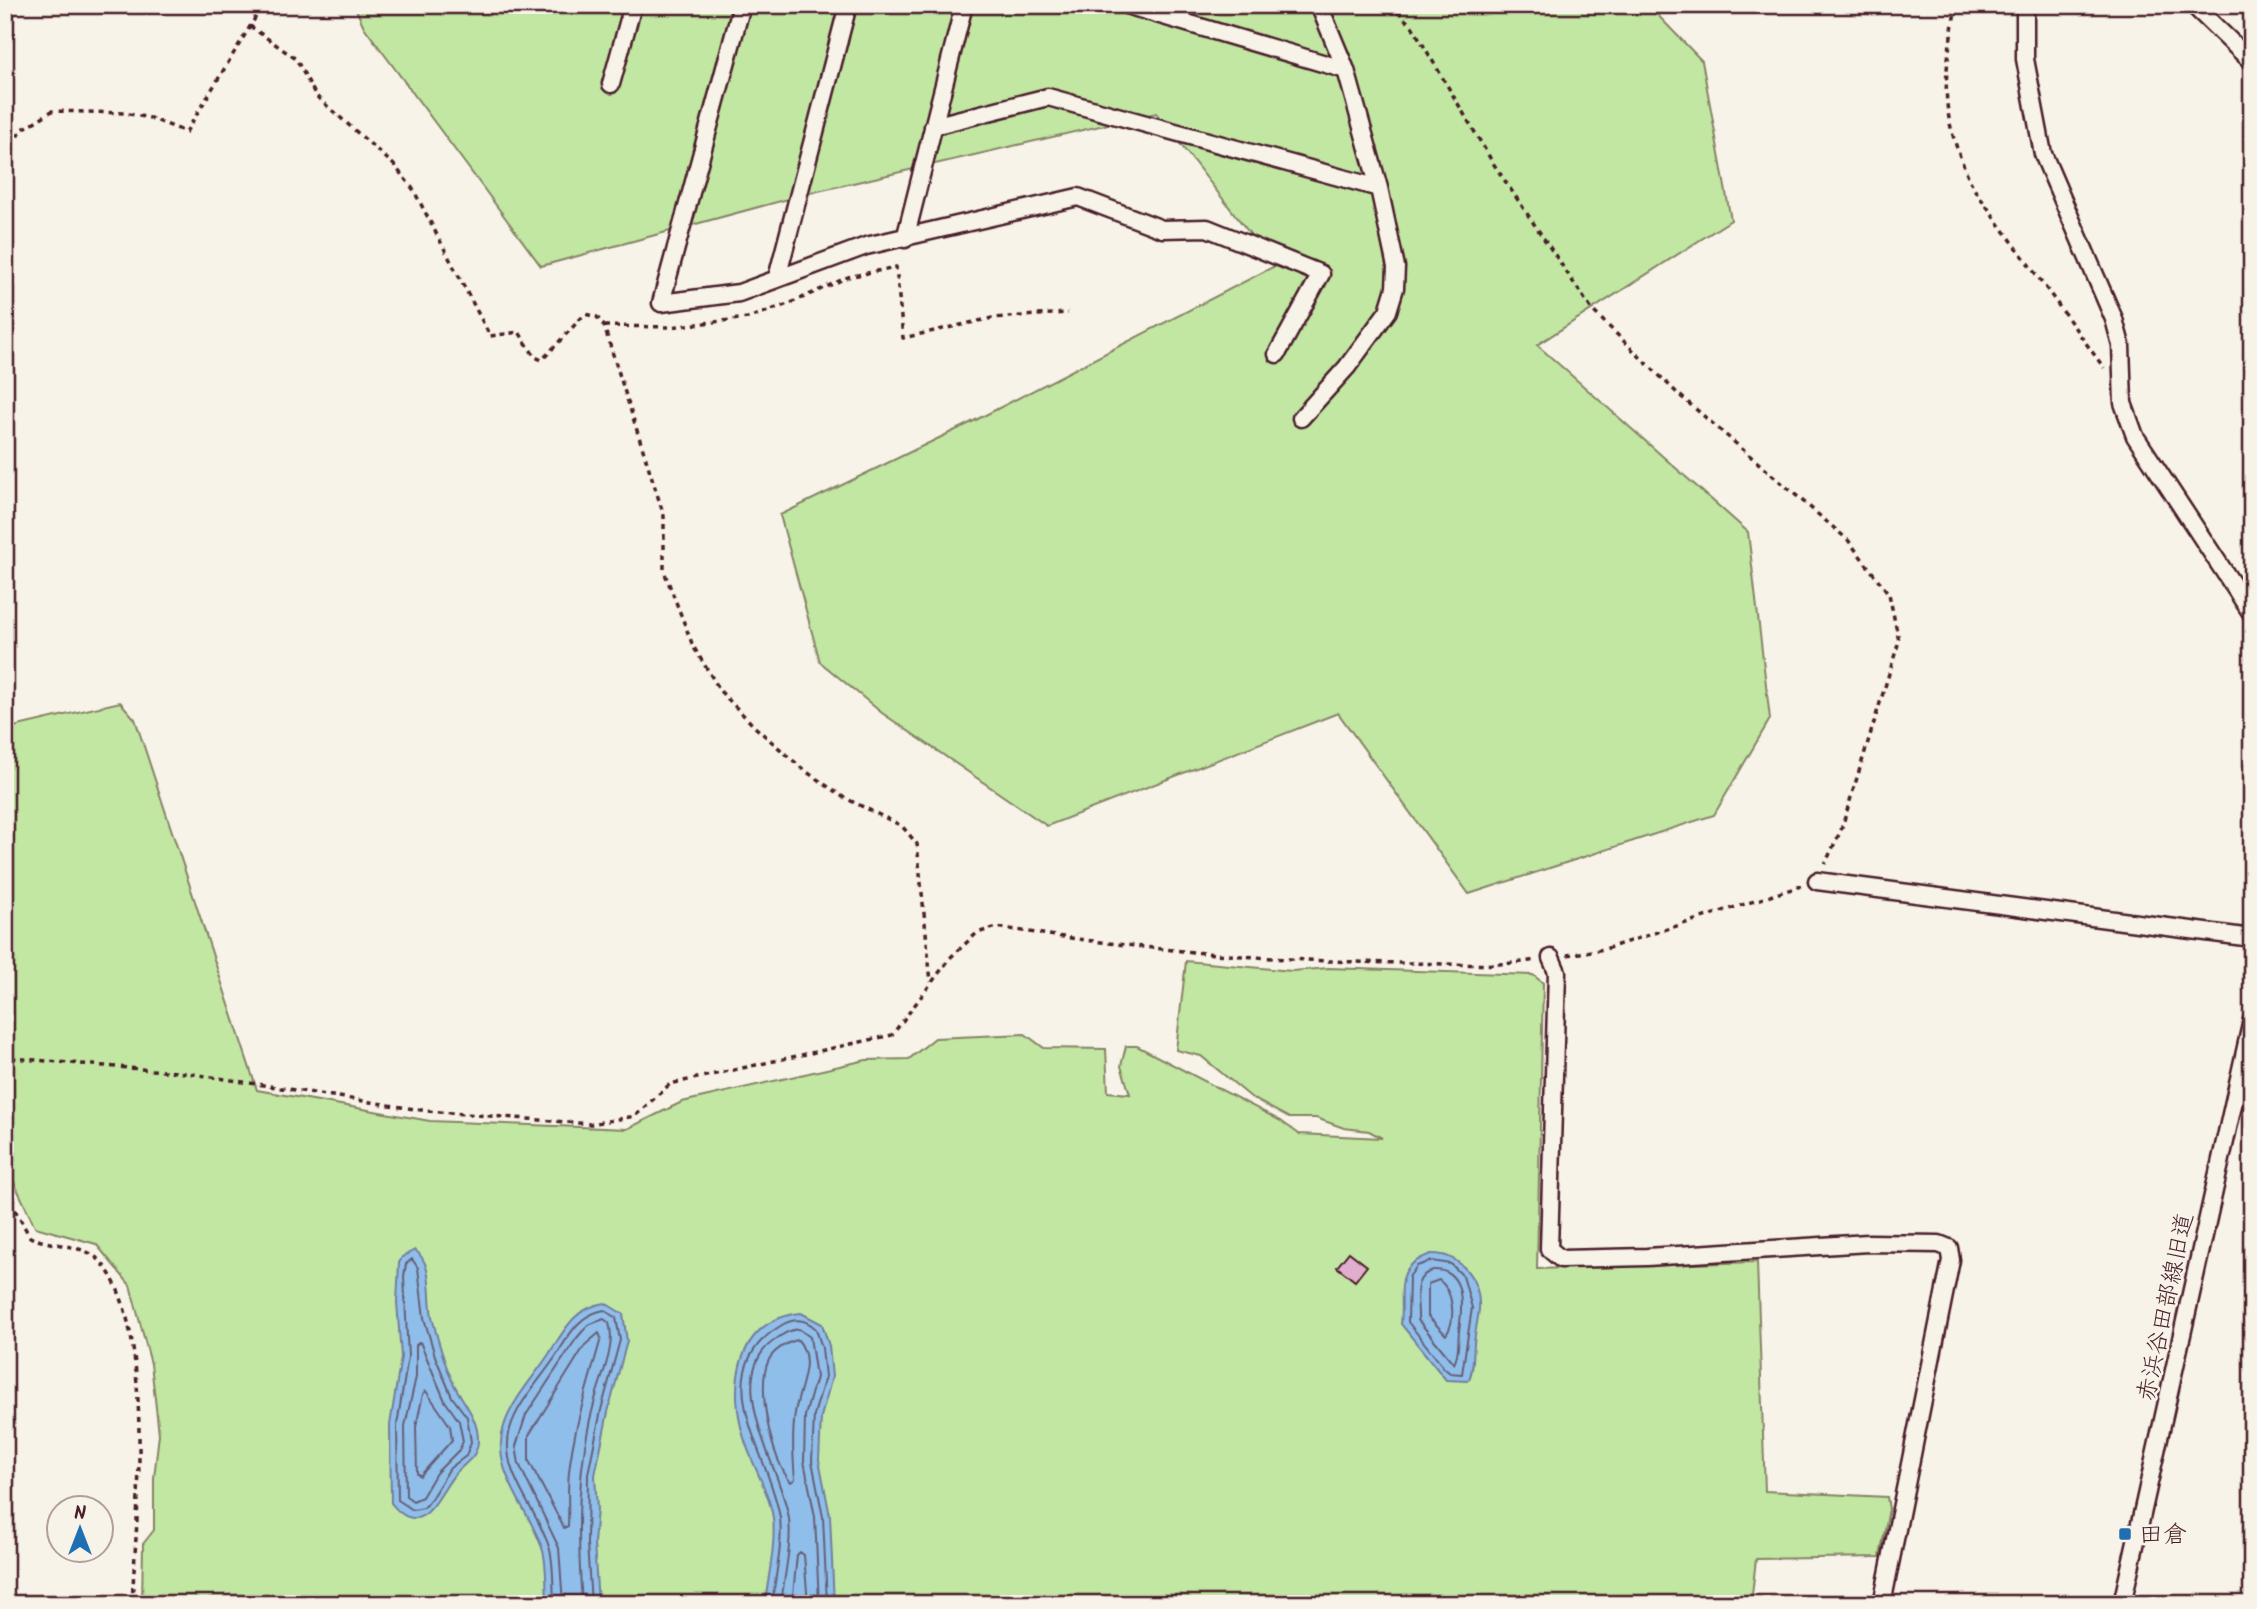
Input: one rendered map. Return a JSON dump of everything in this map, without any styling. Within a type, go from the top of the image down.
[{"type":"street","points":[[611,84],[632,5]]},
{"type":"street","points":[[742,5],[661,303],[739,293],[866,246],[1078,197],[1162,229],[1207,228],[1321,274],[1277,354]]},
{"type":"street","points":[[777,278],[848,5]]},
{"type":"street","points":[[905,239],[964,5]]},
{"type":"street","points":[[1126,5],[1346,70]]},
{"type":"street","points":[[1301,418],[1347,367],[1388,311],[1395,288],[1396,267],[1346,70],[1319,5]]},
{"type":"street","points":[[2025,5],[2025,59],[2043,154],[2113,319],[2121,345],[2123,403],[2135,436],[2252,614]]},
{"type":"street","points":[[2193,5],[2252,62]]},
{"type":"street","points":[[933,126],[1048,97],[1378,188]]},
{"type":"street","points":[[1817,881],[2252,938]]},
{"type":"street","points":[[1551,958],[1557,972],[1549,1249],[1560,1259],[1647,1257],[1868,1243],[1940,1244],[1949,1248],[1949,1273],[1882,1604]]},
{"type":"street","name":"赤浜谷田部線旧道","points":[[2122,1604],[2250,1030]]},
{"type":"path","points":[[5,152],[23,129],[52,111],[124,113],[150,118],[186,132],[263,5]]},
{"type":"path","points":[[5,1050],[12,1058],[187,1073],[427,1111],[591,1124],[635,1116],[670,1084],[892,1035],[951,957],[977,933],[997,928],[1178,953],[1299,961],[1520,963],[1605,949],[1817,881],[1841,830],[1899,641],[1889,594],[1848,540],[1677,393],[1592,310],[1493,163],[1412,26],[1390,5]]},
{"type":"path","points":[[1956,5],[1944,95],[1959,158],[1974,189],[2104,367],[2123,403]]},
{"type":"path","points":[[250,26],[296,59],[316,96],[394,165],[413,189],[490,335],[519,332],[535,357],[542,360],[585,314],[597,317],[604,326],[664,516],[664,571],[693,646],[721,692],[756,728],[804,769],[843,797],[902,826],[917,844],[931,982]]},
{"type":"path","points":[[896,267],[903,338],[992,318],[1068,313]]},
{"type":"path","points":[[5,1192],[30,1237],[88,1252],[100,1261],[112,1280],[125,1316],[140,1402],[132,1604]]},
{"type":"green space","points":[[354,5],[1648,5],[1702,61],[1731,220],[1537,345],[1748,532],[1770,719],[1714,815],[1469,894],[1338,713],[1047,826],[882,713],[820,662],[780,515],[968,424],[1275,266],[1156,113],[814,192],[541,266],[364,27]]},
{"type":"green space","points":[[120,702],[135,719],[257,1090],[430,1121],[627,1129],[682,1102],[866,1060],[909,1059],[935,1038],[1025,1034],[1044,1048],[1106,1049],[1108,1092],[1130,1094],[1121,1066],[1126,1046],[1137,1046],[1281,1121],[1299,1134],[1382,1138],[1369,1131],[1344,1128],[1316,1118],[1289,1118],[1252,1098],[1201,1056],[1176,1050],[1186,961],[1292,971],[1329,968],[1533,975],[1543,983],[1537,1269],[1757,1262],[1765,1491],[1887,1497],[1889,1509],[1880,1557],[1756,1559],[1751,1604],[142,1604],[143,1544],[154,1530],[154,1478],[159,1434],[151,1364],[130,1285],[96,1244],[35,1227],[5,1163],[5,729]]},
{"type":"water","points":[[415,1250],[428,1274],[431,1313],[443,1357],[475,1423],[478,1440],[473,1456],[455,1474],[436,1503],[421,1517],[412,1518],[402,1514],[391,1503],[390,1425],[401,1357],[397,1302],[399,1263],[402,1257]]},
{"type":"water","points":[[1431,1254],[1451,1258],[1467,1270],[1479,1298],[1472,1368],[1468,1381],[1446,1380],[1401,1324],[1402,1282],[1405,1273],[1418,1260]]},
{"type":"water","points":[[605,1303],[623,1314],[627,1341],[595,1475],[597,1509],[594,1543],[598,1604],[547,1604],[543,1551],[513,1490],[502,1459],[504,1426],[518,1398],[571,1321],[585,1310]]},
{"type":"water","points":[[801,1313],[822,1324],[829,1346],[832,1377],[821,1417],[819,1460],[830,1516],[834,1604],[765,1604],[773,1550],[773,1518],[739,1418],[738,1377],[750,1342],[762,1328],[779,1318]]},
{"type":"building","points":[[1349,1252],[1367,1266],[1355,1281],[1337,1267]]},
{"type":"place","name":"田倉","points":[[2125,1534]]}]
